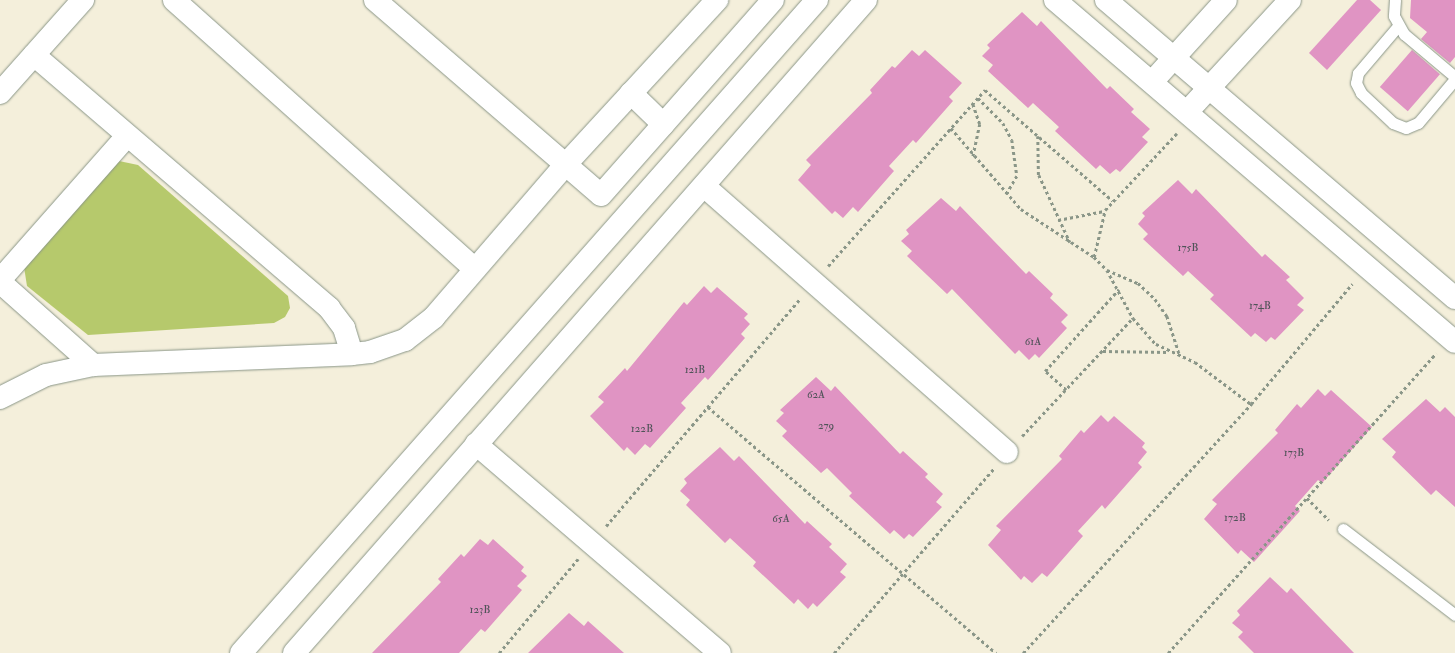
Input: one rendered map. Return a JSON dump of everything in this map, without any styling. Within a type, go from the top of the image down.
[{"type":"street","points":[[0,93],[83,0]]},
{"type":"street","points":[[174,0],[474,268]]},
{"type":"street","points":[[375,0],[567,163],[601,195],[773,0]]},
{"type":"street","points":[[0,398],[46,374],[93,365],[352,354],[388,347],[420,330],[567,163],[717,0]]},
{"type":"street","points":[[240,653],[817,0]]},
{"type":"street","points":[[294,653],[866,0]]},
{"type":"street","points":[[1055,0],[1190,114],[1452,340]]},
{"type":"street","points":[[1106,0],[1455,298]]},
{"type":"street","points":[[1152,82],[1226,0]]},
{"type":"street","points":[[1190,114],[1210,89],[1290,0]]},
{"type":"street","points":[[34,55],[126,136],[329,308],[344,328],[352,354]]},
{"type":"street","points":[[631,93],[663,124]]},
{"type":"street","points":[[93,365],[0,281],[126,136]]},
{"type":"street","points":[[704,186],[815,281],[1007,452]]},
{"type":"street","points":[[476,444],[593,542],[720,653]]},
{"type":"lane","points":[[1395,0],[1398,26],[1455,78],[1418,123],[1406,128],[1393,123],[1361,93],[1356,83],[1358,73],[1398,26]]},
{"type":"lane","points":[[1346,531],[1455,615]]},
{"type":"path","points":[[499,653],[815,281],[985,90],[1112,201]]},
{"type":"path","points":[[978,98],[1003,123],[1012,140],[1016,176],[1006,195]]},
{"type":"path","points":[[973,104],[980,124],[973,156]]},
{"type":"path","points":[[1094,257],[1104,210],[1190,114]]},
{"type":"path","points":[[951,128],[1006,195],[1070,242],[1094,257],[1107,270],[1119,289],[1133,318],[1156,344],[1170,352]]},
{"type":"path","points":[[1038,135],[1039,175],[1058,220],[1070,242]]},
{"type":"path","points":[[1058,220],[1104,210]]},
{"type":"path","points":[[1023,653],[1251,404],[1367,266]]},
{"type":"path","points":[[1107,270],[1138,283],[1155,299],[1167,316],[1179,354]]},
{"type":"path","points":[[1066,390],[1045,371],[1119,289]]},
{"type":"path","points":[[834,653],[1007,452],[1133,318]]},
{"type":"path","points":[[1168,653],[1307,498],[1452,340]]},
{"type":"path","points":[[1103,351],[1170,352],[1179,354],[1251,404]]},
{"type":"path","points":[[708,407],[996,653]]},
{"type":"path","points":[[1307,498],[1342,532],[1346,531]]},
{"type":"green space","points":[[119,161],[138,165],[288,296],[290,308],[285,317],[274,323],[88,335],[27,286],[24,267]]},
{"type":"building","points":[[1357,0],[1370,0],[1381,10],[1327,70],[1309,53]]},
{"type":"building","points":[[1411,0],[1455,0],[1455,57],[1450,63],[1421,39],[1427,32],[1410,18]]},
{"type":"building","points":[[1022,12],[1037,26],[1041,21],[1107,89],[1110,86],[1134,109],[1131,112],[1150,129],[1142,137],[1148,142],[1120,172],[1116,169],[1110,174],[1100,165],[1096,169],[1055,131],[1059,127],[1033,103],[1028,108],[988,71],[993,65],[982,56],[990,48],[987,45]]},
{"type":"building","points":[[912,50],[919,56],[925,50],[962,83],[949,97],[953,101],[916,143],[913,140],[889,166],[894,171],[858,212],[853,207],[843,218],[835,211],[832,214],[798,180],[811,165],[806,160],[872,93],[870,90],[892,66],[895,68]]},
{"type":"building","points":[[1412,50],[1440,74],[1408,111],[1380,87]]},
{"type":"building","points":[[1178,180],[1192,194],[1196,189],[1262,257],[1265,254],[1290,277],[1286,280],[1304,298],[1297,305],[1304,310],[1275,340],[1271,337],[1266,342],[1255,333],[1251,337],[1210,299],[1214,295],[1188,271],[1183,276],[1143,239],[1148,234],[1138,224],[1145,216],[1142,213]]},
{"type":"building","points":[[941,198],[956,211],[960,206],[1026,274],[1029,271],[1053,294],[1050,298],[1068,315],[1061,322],[1067,328],[1039,358],[1035,354],[1029,360],[1019,350],[1015,354],[952,289],[947,294],[907,256],[912,251],[901,241],[909,234],[906,230]]},
{"type":"building","points":[[704,286],[711,293],[717,287],[748,314],[744,318],[750,324],[741,334],[745,338],[708,380],[705,377],[681,403],[686,408],[650,448],[645,444],[635,455],[627,447],[624,451],[590,416],[604,402],[598,397],[625,368],[627,371],[684,302],[687,305]]},
{"type":"building","points":[[816,377],[831,391],[835,386],[900,454],[903,451],[928,474],[925,477],[943,494],[936,502],[942,507],[913,537],[909,534],[904,539],[894,530],[890,534],[849,496],[852,493],[827,468],[821,473],[782,436],[787,431],[776,421],[784,413],[780,410]]},
{"type":"building","points":[[1318,389],[1325,396],[1331,390],[1372,427],[1322,483],[1318,480],[1295,506],[1300,511],[1254,562],[1241,550],[1238,554],[1204,519],[1217,504],[1212,500],[1278,433],[1275,430],[1297,404],[1301,408]]},
{"type":"building","points":[[1426,399],[1440,412],[1445,407],[1455,417],[1455,507],[1436,490],[1431,495],[1392,457],[1396,452],[1382,439]]},
{"type":"building","points":[[1101,415],[1108,422],[1114,416],[1145,443],[1142,447],[1147,452],[1138,463],[1142,467],[1105,509],[1102,505],[1078,531],[1083,536],[1047,577],[1042,573],[1032,583],[1024,576],[1021,580],[988,545],[1001,530],[996,526],[1062,459],[1059,456],[1081,430],[1084,433]]},
{"type":"building","points":[[720,447],[734,461],[739,456],[805,524],[807,521],[832,544],[829,547],[847,564],[840,572],[846,577],[817,607],[813,603],[808,609],[798,599],[794,604],[753,566],[756,562],[730,538],[725,543],[686,505],[690,500],[680,491],[687,483],[684,479]]},
{"type":"building","points":[[480,539],[488,545],[493,539],[524,567],[521,571],[527,576],[517,586],[522,590],[485,632],[481,629],[459,653],[372,653],[441,582],[438,579],[461,554],[464,557]]},
{"type":"building","points":[[1270,577],[1287,593],[1291,588],[1354,653],[1254,653],[1238,637],[1243,632],[1232,623],[1240,615],[1237,611]]},
{"type":"building","points":[[569,613],[584,626],[588,621],[624,653],[528,653]]}]
